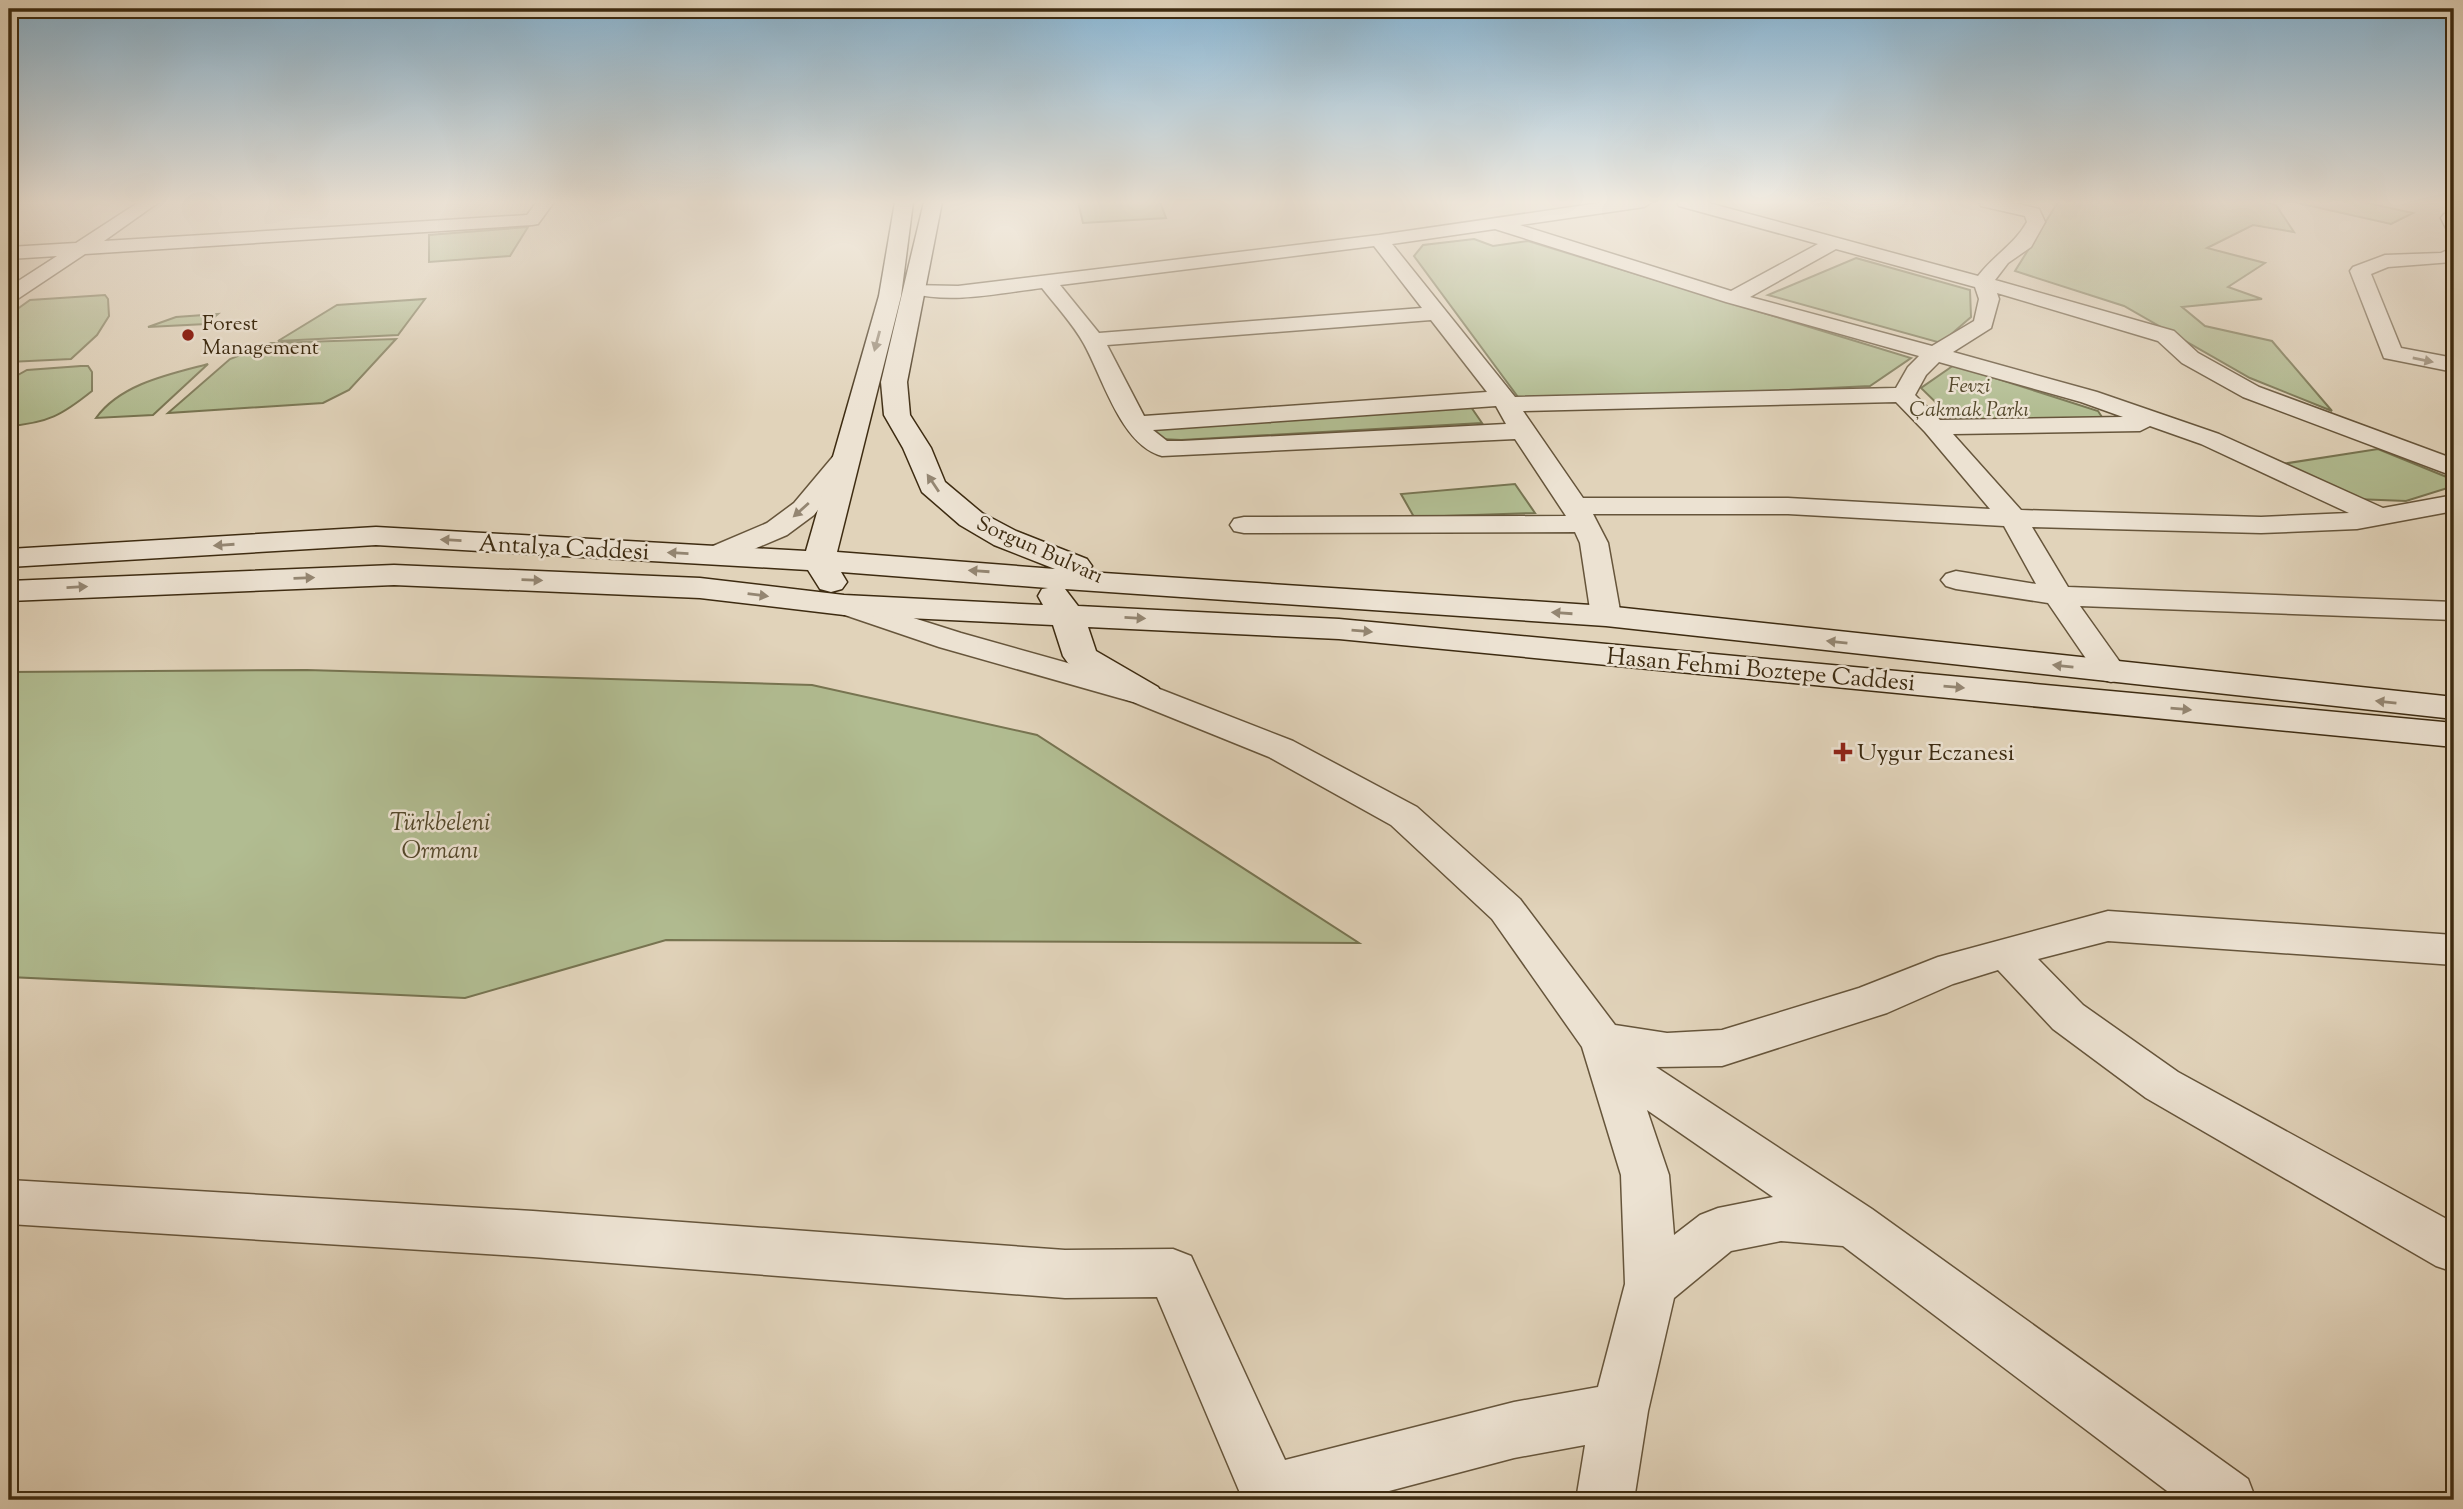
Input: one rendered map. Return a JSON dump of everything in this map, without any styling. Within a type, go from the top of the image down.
[{"type":"main road","points":[[844,606],[819,560],[890,296],[894,272]]},
{"type":"main road","name":"Sorgun Bulvarı","points":[[919,272],[894,382],[897,415],[917,448],[932,486],[971,519],[1004,538],[1120,584]]},
{"type":"main road","name":"Antalya Caddesi","points":[[9,558],[376,536],[819,560],[1040,575],[1120,584]]},
{"type":"main road","points":[[1004,538],[1040,575],[1067,615],[1080,656],[1145,695]]},
{"type":"main road","name":"Antalya Caddesi","points":[[9,591],[142,583],[394,575],[700,588],[844,606],[1067,615]]},
{"type":"main road","name":"Hasan Fehmi Boztepe Caddesi","points":[[1120,584],[1606,616],[2454,708]]},
{"type":"main road","name":"Hasan Fehmi Boztepe Caddesi","points":[[1067,615],[1339,629],[2454,735]]},
{"type":"street","points":[[9,296],[46,272]]},
{"type":"street","points":[[916,289],[958,292],[1109,272]]},
{"type":"street","points":[[1404,272],[1506,401],[1522,431],[1580,515],[1594,542],[1606,616]]},
{"type":"street","points":[[1652,272],[1935,356],[2089,397],[2171,424],[2380,517]]},
{"type":"street","points":[[1733,298],[1780,272]]},
{"type":"street","points":[[1943,272],[2111,318],[2165,336],[2190,358],[2251,393],[2454,468]]},
{"type":"street","points":[[1983,283],[1991,272]]},
{"type":"street","points":[[2361,272],[2392,353],[2454,365]]},
{"type":"street","points":[[1046,280],[1093,340],[1136,424],[1148,440],[1162,447],[1182,449],[1522,431]]},
{"type":"street","points":[[1136,424],[1506,401],[1902,395],[1908,391],[1916,372],[1935,356],[1984,324],[1989,299],[1983,283]]},
{"type":"street","points":[[1093,340],[1435,313]]},
{"type":"street","points":[[1902,395],[1934,427],[2013,518],[2058,596],[2111,672]]},
{"type":"street","points":[[1934,427],[2171,424]]},
{"type":"street","points":[[716,555],[777,529],[804,509],[845,458]]},
{"type":"street","points":[[1244,524],[1580,515],[1788,506],[2013,518],[2261,525],[2357,521],[2454,503]]},
{"type":"street","points":[[1956,580],[2058,596],[2454,611]]},
{"type":"street","points":[[844,606],[950,640],[1145,695],[1281,749],[1404,816],[1506,909],[1605,1050],[1645,1175],[1651,1284],[1620,1411],[1605,1500]]},
{"type":"street","points":[[1605,1050],[1722,1048],[1872,1001],[1938,973],[2006,952],[2108,926],[2454,950]]},
{"type":"street","points":[[2006,952],[2068,1017],[2162,1085],[2454,1249]]},
{"type":"street","points":[[1605,1050],[1854,1225],[2227,1500]]},
{"type":"street","points":[[9,1202],[533,1234],[1065,1274],[1173,1273],[1263,1497],[1514,1430],[1620,1411]]},
{"type":"street","points":[[1651,1284],[1718,1231],[1781,1218],[1854,1225]]},
{"type":"green space","points":[[1426,272],[1631,272],[1911,358],[1870,386],[1727,393],[1518,397]]},
{"type":"green space","points":[[1822,272],[1907,272],[1970,290],[1971,317],[1941,343],[1768,295]]},
{"type":"green space","points":[[2019,272],[2250,272],[2228,287],[2262,299],[2182,307],[2205,326],[2272,341],[2332,411],[2250,378],[2124,306]]},
{"type":"green space","points":[[105,295],[108,299],[109,316],[97,335],[71,359],[9,362],[9,344],[17,338],[9,337],[9,315],[30,300]]},
{"type":"green space","points":[[425,299],[398,335],[278,341],[337,305]]},
{"type":"green space","points":[[218,314],[206,324],[148,327],[176,317]]},
{"type":"green space","points":[[396,339],[349,390],[323,403],[168,413],[230,359],[271,343]]},
{"type":"green space","points":[[208,364],[153,415],[96,418],[106,406],[132,389]]},
{"type":"green space","name":"Fevzi Çakmak Parkı","points":[[1954,365],[2098,411],[2102,417],[2090,420],[1957,423],[1921,388]]},
{"type":"green space","points":[[88,366],[92,372],[92,391],[54,416],[34,423],[9,426],[9,380],[27,370]]},
{"type":"green space","points":[[1471,407],[1482,423],[1181,440],[1161,439],[1151,429]]},
{"type":"green space","points":[[2378,449],[2454,480],[2454,486],[2406,501],[2355,499],[2282,464]]},
{"type":"green space","points":[[1515,484],[1535,513],[1414,517],[1401,494]]},
{"type":"green space","name":"Türkbeleni Ormanı","points":[[307,670],[812,685],[1037,735],[1359,943],[666,940],[465,998],[9,977],[9,672]]},
{"type":"place","name":"Forest Management","points":[[188,335]]},
{"type":"place","name":"Uygur Eczanesi","points":[[1843,752]]}]
